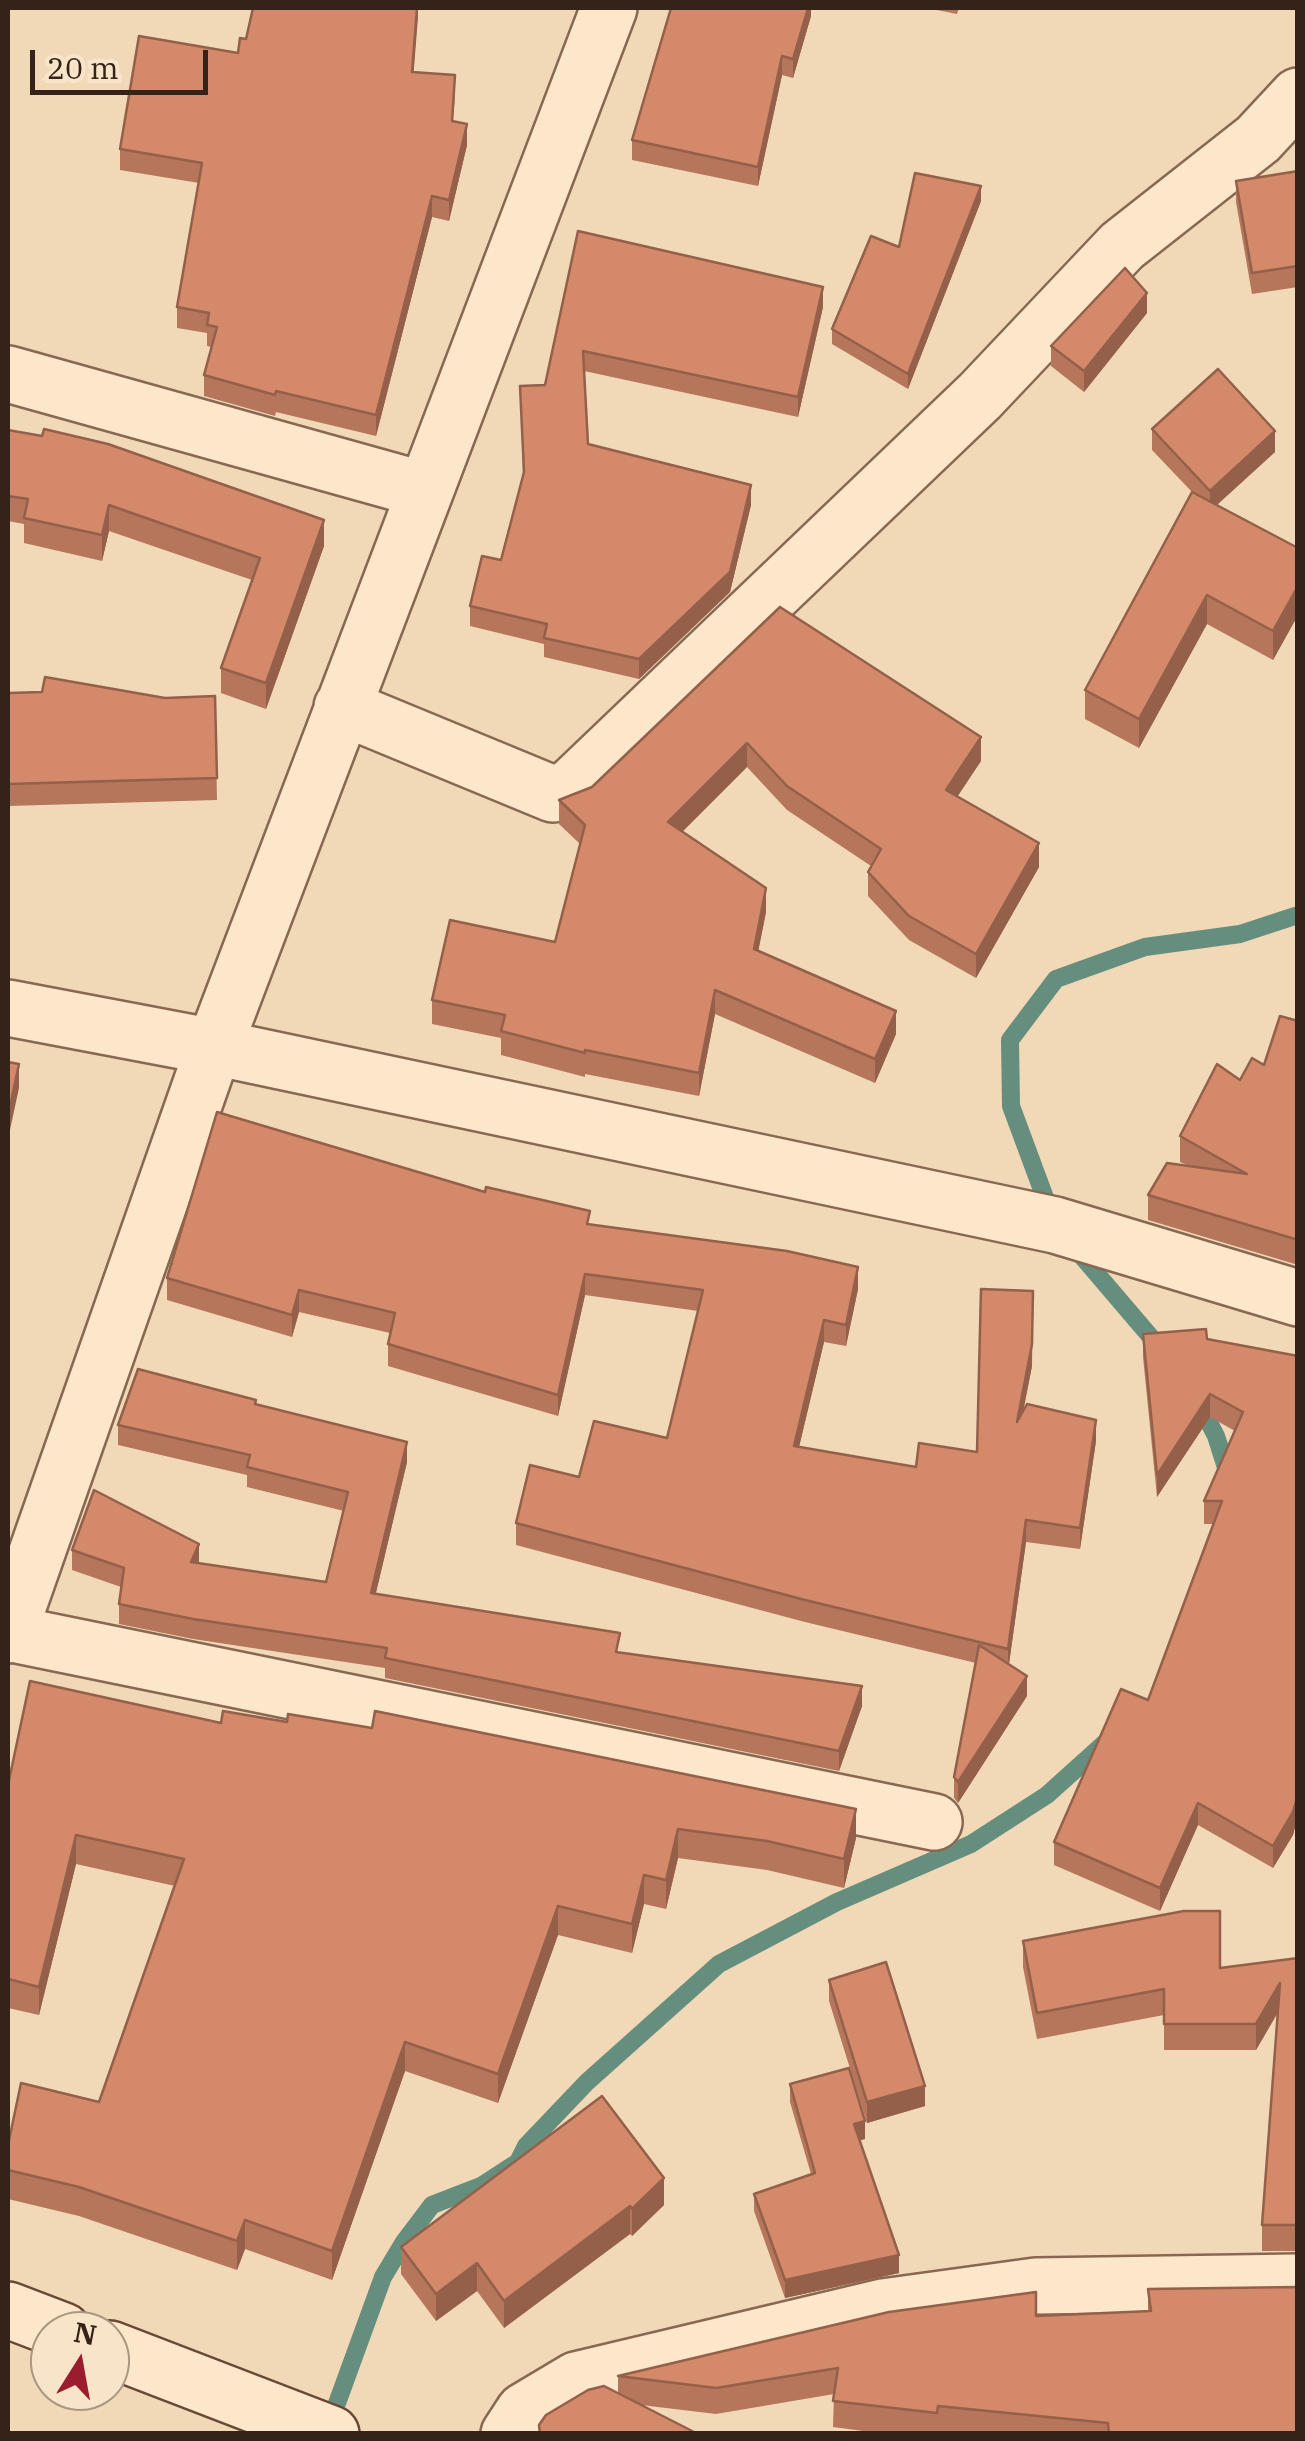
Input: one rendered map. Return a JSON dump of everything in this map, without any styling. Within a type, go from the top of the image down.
[{"type":"street","points":[[609,8],[214,1047],[8,1634],[934,1822]]},
{"type":"street","points":[[342,707],[554,794],[570,788],[980,396],[1122,246],[1258,139],[1298,96]]},
{"type":"street","points":[[8,374],[424,490]]},
{"type":"street","points":[[8,1008],[214,1047],[1055,1225],[1298,1298]]},
{"type":"street","points":[[509,2434],[524,2411],[576,2380],[883,2306],[1036,2286],[1298,2282]]},
{"type":"street","points":[[130,2357],[331,2434]]},
{"type":"building","points":[[253,8],[417,8],[412,72],[455,75],[452,121],[467,124],[449,200],[432,196],[376,415],[276,391],[275,395],[204,375],[217,327],[207,325],[209,313],[177,307],[202,163],[120,149],[139,36],[238,53],[240,38],[246,39]]},
{"type":"building","points":[[671,8],[808,8],[793,59],[782,56],[758,167],[632,140]]},
{"type":"building","points":[[1298,171],[1298,266],[1252,273],[1236,181]]},
{"type":"building","points":[[915,173],[981,186],[908,374],[832,329],[871,236],[899,247]]},
{"type":"building","points":[[578,231],[823,287],[798,397],[583,351],[588,444],[751,485],[730,572],[639,659],[544,638],[547,624],[470,606],[482,556],[501,560],[524,472],[520,386],[545,385]]},
{"type":"building","points":[[1125,268],[1147,293],[1084,371],[1051,346]]},
{"type":"building","points":[[1218,369],[1275,431],[1210,491],[1152,429]]},
{"type":"building","points":[[44,429],[108,444],[324,520],[266,683],[221,668],[260,558],[109,505],[102,535],[24,518],[28,499],[8,496],[8,430],[42,436]]},
{"type":"building","points":[[1192,492],[1298,548],[1298,586],[1273,631],[1207,595],[1139,719],[1085,690]]},
{"type":"building","points":[[780,607],[981,737],[946,790],[1039,843],[976,954],[909,916],[868,872],[881,849],[787,786],[747,743],[668,822],[766,888],[754,949],[896,1011],[875,1059],[715,990],[699,1073],[585,1053],[501,1031],[505,1015],[432,1000],[450,920],[555,942],[585,825],[559,800],[592,787]]},
{"type":"building","points":[[45,677],[165,698],[215,696],[217,778],[8,784],[8,693],[42,692]]},
{"type":"building","points":[[1280,1016],[1298,1021],[1298,1240],[1148,1195],[1167,1163],[1247,1174],[1180,1136],[1217,1064],[1240,1080],[1252,1058],[1264,1065]]},
{"type":"building","points":[[8,1062],[19,1064],[8,1116]]},
{"type":"building","points":[[217,1112],[485,1192],[486,1187],[590,1211],[587,1224],[787,1251],[858,1267],[846,1325],[824,1320],[794,1446],[916,1467],[919,1443],[977,1452],[981,1289],[1033,1291],[1032,1344],[1017,1422],[1027,1404],[1096,1420],[1080,1528],[1026,1520],[1008,1649],[516,1523],[530,1465],[579,1477],[594,1421],[667,1438],[703,1290],[585,1274],[558,1395],[388,1344],[395,1313],[299,1290],[292,1315],[167,1278]]},
{"type":"building","points":[[1206,1329],[1207,1339],[1298,1356],[1298,1794],[1293,1812],[1273,1846],[1198,1803],[1160,1888],[1054,1842],[1121,1689],[1148,1700],[1222,1501],[1204,1501],[1243,1412],[1210,1394],[1157,1475],[1143,1334]]},
{"type":"building","points":[[138,1369],[256,1400],[255,1404],[407,1442],[371,1593],[620,1633],[616,1652],[862,1686],[839,1751],[385,1658],[387,1648],[119,1604],[124,1568],[72,1550],[94,1490],[199,1544],[191,1562],[326,1582],[348,1492],[247,1467],[250,1455],[118,1425]]},
{"type":"building","points":[[979,1645],[1027,1676],[958,1782],[954,1777]]},
{"type":"building","points":[[30,1681],[221,1723],[223,1711],[287,1722],[288,1714],[372,1728],[375,1711],[856,1809],[844,1859],[767,1841],[678,1829],[666,1880],[644,1875],[632,1924],[558,1906],[498,2074],[405,2042],[332,2251],[245,2220],[237,2241],[79,2187],[8,2170],[8,2145],[21,2083],[99,2102],[184,1859],[76,1835],[39,1987],[8,1979],[8,1785]]},
{"type":"building","points":[[1184,1911],[1220,1911],[1220,1968],[1298,1958],[1298,2225],[1262,2225],[1280,1983],[1256,2024],[1164,2024],[1164,1989],[1037,2013],[1023,1941]]},
{"type":"building","points":[[886,1962],[925,2086],[867,2102],[829,1980]]},
{"type":"building","points":[[849,2068],[865,2121],[854,2124],[899,2255],[785,2280],[754,2194],[815,2173],[790,2084]]},
{"type":"building","points":[[602,2096],[664,2178],[632,2209],[630,2206],[504,2301],[477,2263],[436,2294],[401,2247]]},
{"type":"building","points":[[1298,2287],[1298,2434],[1109,2434],[1108,2423],[938,2406],[937,2413],[833,2401],[838,2368],[716,2388],[618,2376],[889,2312],[1036,2292],[1036,2316],[1151,2311],[1148,2289]]},
{"type":"building","points":[[604,2386],[698,2434],[540,2434],[539,2425],[546,2415],[588,2390]]},
{"type":"waterway","points":[[1051,1214],[1011,1106],[1010,1040],[1056,979],[1145,947],[1240,934],[1298,915]]},
{"type":"waterway","points":[[1074,1247],[1161,1349]]},
{"type":"waterway","points":[[1199,1403],[1216,1436],[1230,1480]]},
{"type":"waterway","points":[[328,2428],[383,2277],[432,2205],[481,2186],[518,2162],[526,2146],[587,2082],[719,1964],[837,1902],[971,1844],[1047,1795],[1107,1741]]}]
